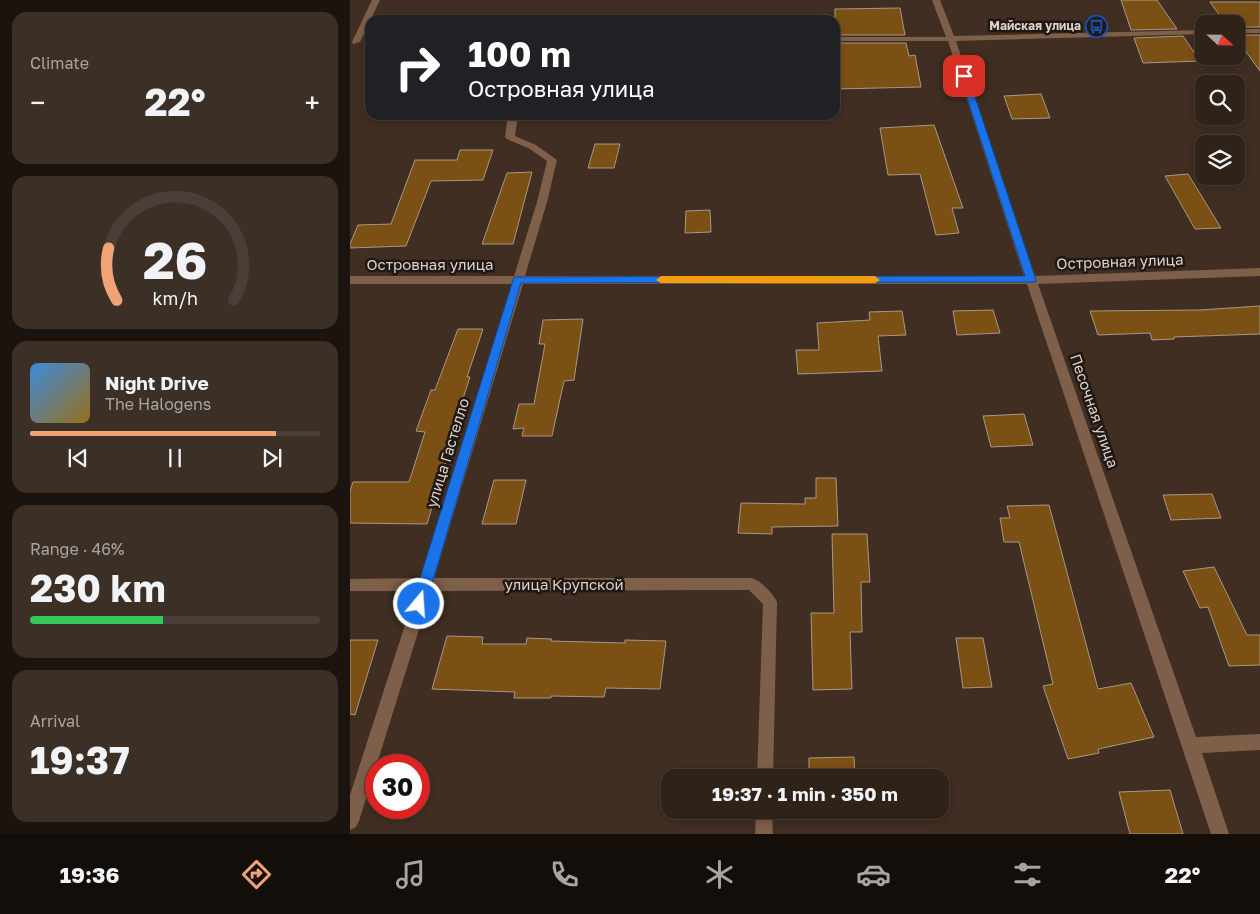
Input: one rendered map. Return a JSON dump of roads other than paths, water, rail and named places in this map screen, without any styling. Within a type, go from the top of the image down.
[{"type":"street","points":[[369,15],[376,0]]},
{"type":"street","name":"Песочная улица","points":[[936,0],[952,39],[1031,280],[1191,744],[1220,834]]},
{"type":"street","points":[[357,42],[365,24]]},
{"type":"street","points":[[1245,31],[1260,31]]},
{"type":"street","points":[[840,39],[952,39],[1195,32]]},
{"type":"street","name":"улица Гастелло","points":[[350,821],[425,586],[542,202],[552,160],[533,147],[510,138],[512,120]]},
{"type":"street","name":"Островная улица","points":[[350,280],[1031,280],[1260,272]]},
{"type":"street","name":"улица Крупской","points":[[350,585],[752,584],[770,602],[765,769]]},
{"type":"street","points":[[1191,744],[1260,742]]},
{"type":"street","points":[[764,819],[764,834]]},
{"type":"place","name":"Майская улица","points":[[1097,26]]}]
